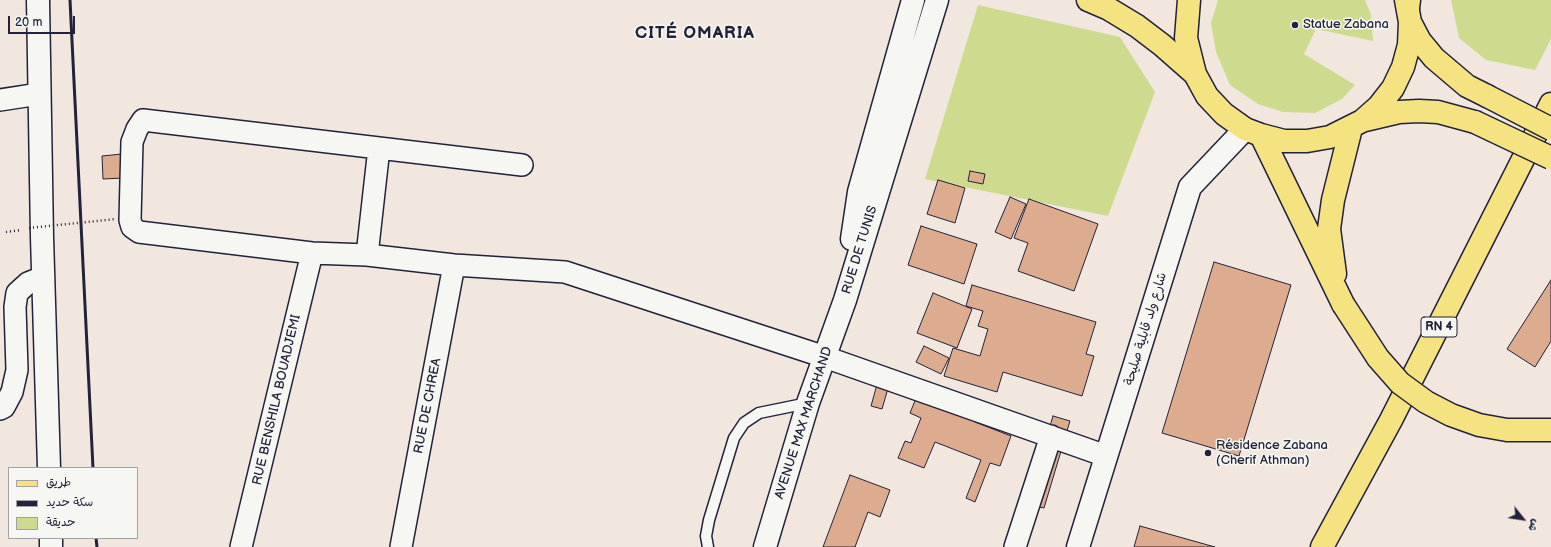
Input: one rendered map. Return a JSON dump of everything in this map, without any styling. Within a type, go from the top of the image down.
[{"type":"main road","points":[[38,0],[39,94],[49,467]]},
{"type":"main road","name":"RUE DE TUNIS","points":[[845,300],[859,192],[913,0]]},
{"type":"main road","name":"RUE DE TUNIS","points":[[845,300],[936,0]]},
{"type":"main road","points":[[1088,0],[1109,9],[1137,26],[1162,44],[1195,74],[1212,101],[1224,114],[1253,132],[1284,141],[1307,141],[1330,137],[1356,124],[1387,114],[1419,111],[1444,114],[1475,122],[1551,158]]},
{"type":"main road","points":[[1189,0],[1186,38],[1195,74]]},
{"type":"main road","points":[[1408,7],[1420,40],[1434,58],[1467,86],[1551,129]]},
{"type":"main road","points":[[1342,304],[1332,262],[1329,229],[1333,200],[1356,124],[1379,106],[1393,88],[1403,67],[1409,45],[1408,7]]},
{"type":"main road","name":"RN 4","points":[[1322,547],[1398,406],[1551,104]]},
{"type":"main road","points":[[1253,132],[1342,304],[1378,358],[1400,383],[1426,402],[1451,415],[1479,425],[1507,430],[1551,430]]},
{"type":"main road","name":"شارع ولد قابلية صليحة","points":[[1078,547],[1190,187],[1253,132]]},
{"type":"main road","name":"AVENUE MAX MARCHAND","points":[[765,547],[808,403],[845,300]]},
{"type":"street","points":[[0,100],[39,94]]},
{"type":"street","points":[[522,165],[144,120],[137,129],[132,142],[130,220],[132,228],[138,232],[312,253],[367,255],[454,264],[565,272],[825,357],[1106,456]]},
{"type":"street","points":[[367,255],[379,148]]},
{"type":"street","name":"RUE BENSHILA BOUADJEMI","points":[[241,547],[312,253]]},
{"type":"street","name":"RUE DE CHREA","points":[[401,547],[454,264]]},
{"type":"street","points":[[0,409],[4,407],[12,392],[17,370],[15,307],[17,293],[28,283],[44,277]]},
{"type":"street","points":[[1015,547],[1051,436]]},
{"type":"lane","points":[[708,547],[706,536],[709,520],[734,438],[744,423],[759,413],[808,403]]},
{"type":"path","points":[[29,228],[116,219]]},
{"type":"green space","points":[[1218,0],[1365,0],[1371,15],[1373,41],[1316,29],[1304,54],[1355,85],[1342,99],[1315,113],[1283,112],[1258,104],[1230,85],[1216,52],[1211,23]]},
{"type":"green space","points":[[1451,0],[1551,0],[1551,39],[1535,70],[1486,60],[1459,38]]},
{"type":"green space","points":[[978,5],[1120,37],[1155,92],[1108,216],[925,179]]},
{"type":"building","points":[[122,154],[123,178],[103,179],[102,156]]},
{"type":"building","points":[[970,171],[985,174],[983,184],[968,181]]},
{"type":"building","points":[[938,180],[965,188],[955,223],[927,214]]},
{"type":"building","points":[[1010,197],[1026,204],[1011,239],[995,232]]},
{"type":"building","points":[[1029,199],[1098,224],[1074,291],[1018,271],[1028,243],[1014,238]]},
{"type":"building","points":[[921,226],[977,244],[964,284],[908,265]]},
{"type":"building","points":[[1214,262],[1291,285],[1239,456],[1162,433]]},
{"type":"building","points":[[1551,280],[1551,341],[1535,367],[1507,349]]},
{"type":"building","points":[[972,285],[1096,322],[1086,354],[1094,356],[1082,396],[1003,372],[997,392],[944,376],[953,348],[980,356],[988,329],[978,326],[983,311],[966,306]]},
{"type":"building","points":[[933,293],[972,309],[957,348],[917,333]]},
{"type":"building","points":[[924,346],[949,358],[941,374],[916,362]]},
{"type":"building","points":[[878,381],[889,385],[882,409],[871,406]]},
{"type":"building","points":[[921,386],[980,410],[975,422],[1011,436],[1000,466],[990,463],[975,502],[966,498],[981,460],[935,442],[924,468],[898,458],[905,441],[911,443],[921,418],[910,413]]},
{"type":"building","points":[[1053,416],[1070,421],[1044,508],[1027,504]]},
{"type":"building","points":[[850,475],[890,490],[880,517],[868,512],[855,547],[823,547]]},
{"type":"building","points":[[1140,526],[1215,547],[1134,547]]},
{"type":"railway","points":[[70,0],[93,467]]},
{"type":"railway","points":[[96,539],[97,547]]},
{"type":"place","name":"Statue Zabana","points":[[1295,25]]},
{"type":"place","name":"Résidence Zabana (Cherif Athman)","points":[[1208,453]]},
{"type":"district","name":"CITÉ OMARIA","points":[[695,34]]}]
